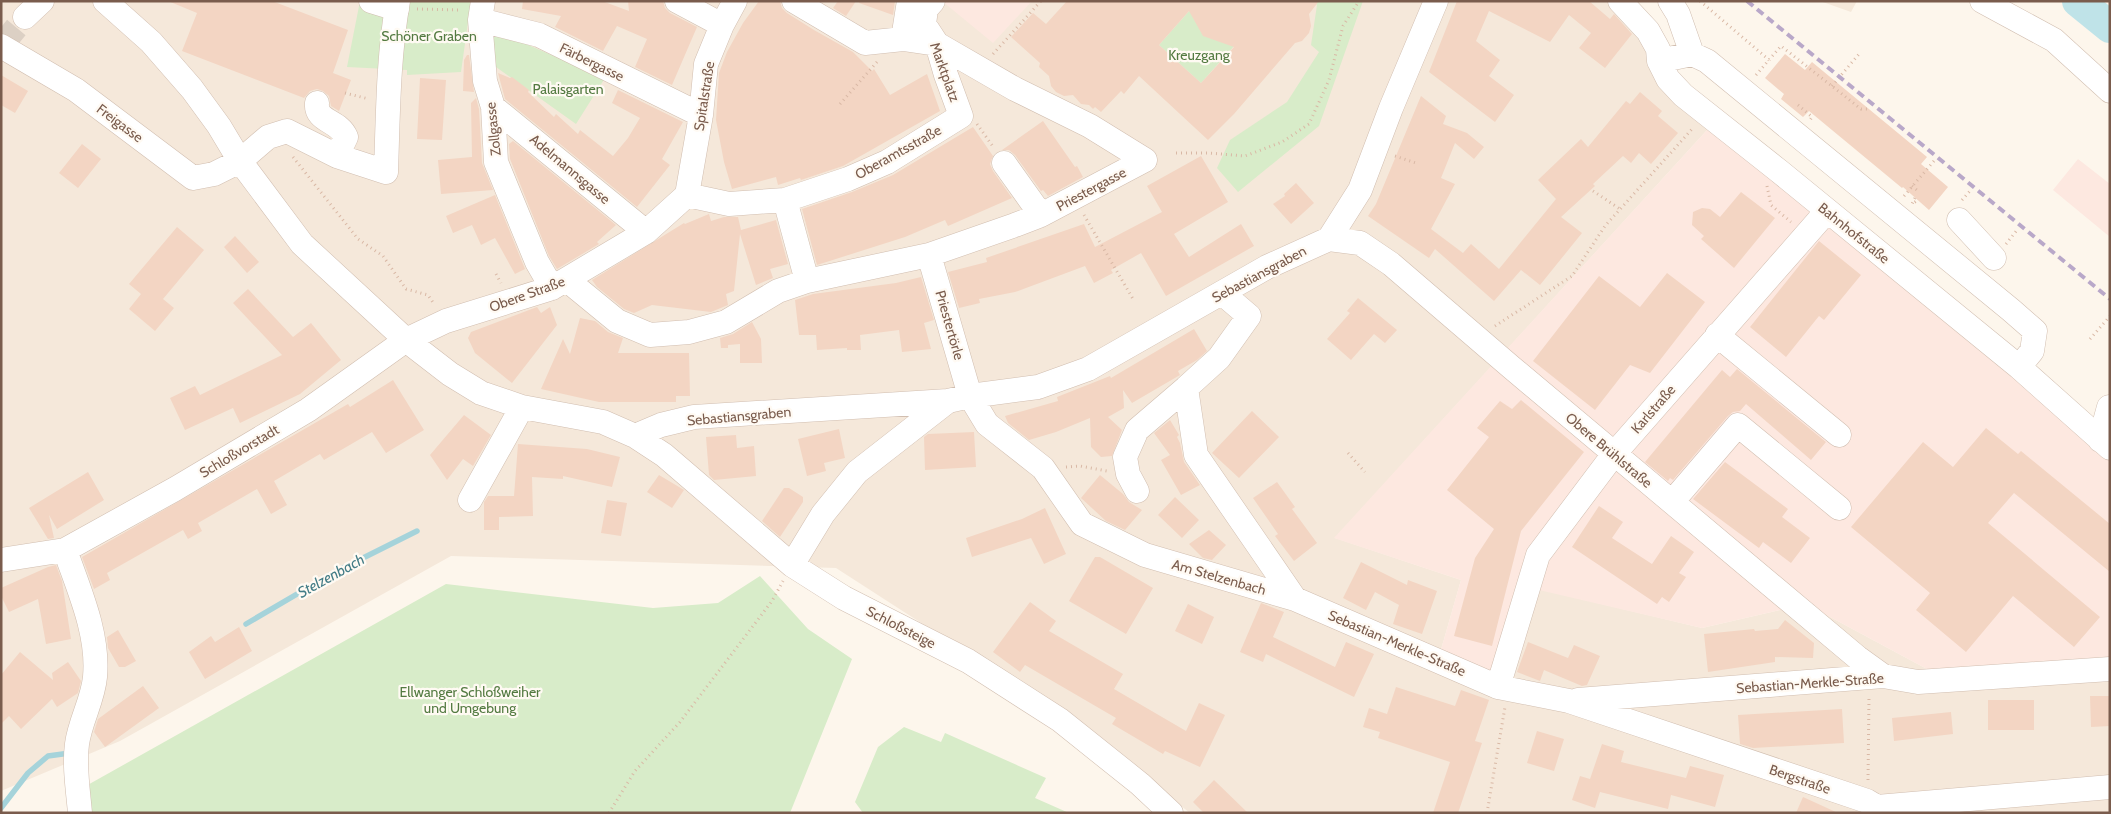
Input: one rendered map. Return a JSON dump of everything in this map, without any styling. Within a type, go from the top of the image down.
[{"type":"street","points":[[25,18],[42,1]]},
{"type":"street","points":[[105,1],[151,42],[192,89],[219,126],[240,161],[302,244],[406,340],[450,374],[482,392],[522,407],[603,422],[635,436]]},
{"type":"street","points":[[281,133],[337,156],[386,172],[387,103],[397,5],[371,1]]},
{"type":"street","points":[[677,1],[722,25]]},
{"type":"street","name":"Spitalstraße","points":[[687,195],[701,115],[706,64],[722,25],[735,1]]},
{"type":"street","points":[[794,1],[865,43],[892,40],[937,44]]},
{"type":"street","points":[[892,40],[909,1]]},
{"type":"street","name":"Marktplatz","points":[[933,1],[926,9],[924,24],[937,44],[961,116]]},
{"type":"street","points":[[1329,239],[1360,190],[1391,108],[1436,1]]},
{"type":"street","name":"Bahnhofstraße","points":[[1620,1],[1648,31],[1658,49],[1660,61],[1668,80],[1683,95],[2019,367],[2105,444]]},
{"type":"street","points":[[1670,1],[1678,14],[1692,54]]},
{"type":"street","points":[[1982,1],[2054,40],[2110,91]]},
{"type":"street","name":"Zollgasse","points":[[482,10],[485,81],[493,107],[496,162],[537,262],[559,284]]},
{"type":"street","name":"Färbergasse","points":[[482,10],[701,115]]},
{"type":"street","name":"Priestergasse","points":[[559,284],[617,321],[650,335],[689,332],[726,322],[778,291],[807,281],[929,255],[1041,215],[1145,160],[1090,126],[1047,105],[937,44]]},
{"type":"street","name":"Freigasse","points":[[1,46],[76,90],[193,178],[214,174],[240,161],[268,138],[281,133],[297,123],[314,101],[319,115],[343,129],[346,137],[337,156]]},
{"type":"street","points":[[1660,61],[1692,54],[1707,61],[2035,331],[2032,351],[2019,367]]},
{"type":"street","name":"Adelmannsgasse","points":[[493,107],[646,232]]},
{"type":"street","name":"Oberamtsstraße","points":[[687,195],[729,204],[785,200],[848,180],[887,162],[961,116]]},
{"type":"street","points":[[1004,163],[1041,215]]},
{"type":"street","name":"Obere Straße","points":[[406,340],[446,321],[559,284],[646,232],[687,195]]},
{"type":"street","points":[[785,200],[807,281]]},
{"type":"street","name":"Karlstraße","points":[[1503,688],[1538,554],[1614,454],[1827,211]]},
{"type":"street","points":[[1958,220],[1994,258]]},
{"type":"street","name":"Sebastiansgraben","points":[[635,436],[661,424],[694,417],[959,398],[1038,387],[1088,369],[1268,267],[1329,239]]},
{"type":"street","name":"Obere Brühlstraße","points":[[1329,239],[1360,243],[1392,264],[1614,454],[1858,658],[1876,676]]},
{"type":"street","name":"Priestertörle","points":[[929,255],[959,398]]},
{"type":"street","points":[[1132,482],[1125,457],[1137,430],[1219,358],[1249,316],[1222,293]]},
{"type":"street","points":[[1717,335],[1840,435]]},
{"type":"street","name":"Schloßvorstadt","points":[[1,560],[65,550],[175,489],[308,410],[406,340]]},
{"type":"street","name":"Am Stelzenbach","points":[[1186,388],[1196,455],[1295,599]]},
{"type":"street","points":[[792,565],[823,514],[856,472],[959,398]]},
{"type":"street","name":"Am Stelzenbach","points":[[959,398],[987,424],[1043,468],[1082,524],[1145,555],[1295,599]]},
{"type":"street","points":[[470,500],[522,407]]},
{"type":"street","points":[[2105,444],[2109,407]]},
{"type":"street","points":[[1672,502],[1738,425],[1839,508]]},
{"type":"street","name":"Schloßsteige","points":[[635,436],[664,455],[792,565],[844,598],[968,661],[1060,720],[1140,784],[1171,813]]},
{"type":"street","points":[[65,550],[87,614],[95,650],[96,676],[76,753],[80,813]]},
{"type":"street","name":"Sebastian-Merkle-Straße","points":[[1295,599],[1503,688]]},
{"type":"street","name":"Sebastian-Merkle-Straße","points":[[1569,701],[1876,676],[1918,682],[2110,669]]},
{"type":"street","name":"Bergstraße","points":[[1503,688],[1569,701],[1867,801],[1876,810],[2110,787]]},
{"type":"path","points":[[980,69],[1041,1]]},
{"type":"path","points":[[1176,153],[1244,156],[1282,142],[1309,124],[1329,80],[1343,26],[1359,1]]},
{"type":"path","points":[[1700,1],[1769,60]]},
{"type":"path","points":[[397,5],[482,10]]},
{"type":"path","points":[[840,104],[882,56],[892,40]]},
{"type":"path","points":[[1743,92],[1781,46],[1861,109],[1870,109]]},
{"type":"path","points":[[1832,86],[1859,54]]},
{"type":"path","points":[[1819,82],[1822,78]]},
{"type":"path","points":[[1798,105],[1812,117],[1810,120]]},
{"type":"path","points":[[1477,337],[1572,276],[1604,226],[1706,112]]},
{"type":"path","points":[[281,133],[358,239],[383,256],[406,289],[428,295],[446,321]]},
{"type":"path","points":[[1903,196],[1934,161]]},
{"type":"path","points":[[1912,186],[1918,191]]},
{"type":"path","points":[[1593,191],[1620,208]]},
{"type":"path","points":[[1074,198],[1133,299]]},
{"type":"path","points":[[2090,339],[2110,316]]},
{"type":"path","points":[[1348,453],[1365,472]]},
{"type":"path","points":[[1043,468],[1080,466],[1132,482]]},
{"type":"path","points":[[609,813],[635,771],[680,722],[772,601],[792,565]]},
{"type":"path","points":[[1867,786],[1876,676]]},
{"type":"path","points":[[1487,813],[1503,688]]},
{"type":"shaded area","points":[[1,1],[1612,1],[1708,129],[1335,538],[1461,580],[1436,667],[1539,589],[1702,628],[1806,604],[1953,683],[2110,677],[2110,813],[1190,813],[1113,752],[1031,694],[836,568],[451,556],[120,741],[1,791]]},
{"type":"shaded area","points":[[942,1],[1032,1],[993,43]]},
{"type":"shaded area","points":[[1820,1],[1857,1],[1851,12]]},
{"type":"shaded area","points":[[1708,129],[1930,307],[2110,457],[2110,677],[1953,683],[1806,604],[1702,628],[1539,590],[1502,692],[1436,667],[1461,580],[1334,538]]},
{"type":"shaded area","points":[[2078,159],[2110,184],[2110,237],[2053,190]]},
{"type":"green space","name":"Schöner Graben","points":[[360,1],[471,1],[461,72],[407,75],[407,70],[347,67]]},
{"type":"green space","name":"Kreuzgang","points":[[1198,1],[1243,36],[1201,83],[1159,45]]},
{"type":"green space","points":[[1313,1],[1363,1],[1319,126],[1238,192],[1217,168],[1230,140],[1287,102],[1319,52],[1311,45],[1317,5]]},
{"type":"green space","name":"Palaisgarten","points":[[484,26],[605,78],[576,124],[489,62]]},
{"type":"green space","name":"Ellwanger Schloßweiher und Umgebung","points":[[760,576],[808,629],[852,659],[790,813],[69,813],[68,796],[446,584],[653,608],[718,603]]},
{"type":"green space","points":[[904,727],[941,742],[945,733],[1046,778],[1035,798],[1069,813],[863,813],[855,802],[878,747]]},
{"type":"building","points":[[168,1],[272,1],[348,30],[333,73],[351,80],[339,111],[331,106],[329,96],[323,91],[317,89],[310,91],[304,98],[182,51],[197,13]]},
{"type":"building","points":[[523,1],[602,1],[629,11],[628,1],[663,1],[665,8],[670,13],[697,27],[672,85],[635,67],[647,39],[617,26],[603,51],[555,27],[561,16],[522,9]]},
{"type":"building","points":[[759,1],[780,1],[782,8],[787,13],[853,52],[872,71],[874,69],[890,95],[927,74],[940,111],[843,166],[801,180],[800,178],[778,185],[776,177],[732,189],[724,162],[716,120],[719,73],[727,52],[743,23]]},
{"type":"building","points":[[838,1],[856,1],[846,16],[833,8]]},
{"type":"building","points":[[860,1],[895,1],[893,15],[859,3]]},
{"type":"building","points":[[1067,1],[1319,1],[1309,14],[1311,26],[1309,33],[1302,41],[1295,43],[1234,114],[1208,140],[1139,76],[1124,94],[1121,91],[1101,112],[1095,107],[1093,109],[1089,105],[1081,104],[1073,95],[1064,96],[1056,92],[1051,86],[1049,76],[1039,67],[1040,63],[1011,37],[1033,13],[1046,24]],"holes":[[[1189,11],[1203,36],[1234,47],[1201,83],[1159,45]]]},
{"type":"building","points":[[1457,1],[1589,1],[1610,19],[1614,14],[1632,34],[1605,68],[1579,48],[1591,33],[1569,15],[1550,42],[1489,11],[1476,41],[1500,60],[1489,76],[1514,95],[1495,122],[1429,72]]},
{"type":"building","points":[[1785,54],[1805,70],[1812,62],[1927,157],[1921,164],[1948,187],[1929,210],[1809,111],[1803,117],[1781,99],[1784,94],[1765,78]]},
{"type":"building","points":[[469,55],[474,92],[463,91],[464,60]]},
{"type":"building","points":[[498,73],[510,78],[512,77],[529,90],[528,92],[554,117],[556,114],[578,134],[580,130],[613,156],[628,138],[640,118],[612,103],[618,90],[683,122],[662,159],[670,165],[637,207],[505,99]]},
{"type":"building","points":[[1,75],[28,91],[15,113],[1,105]]},
{"type":"building","points":[[420,78],[446,80],[442,140],[417,139]]},
{"type":"building","points":[[1640,92],[1662,111],[1658,116],[1678,133],[1651,164],[1639,153],[1631,163],[1623,156],[1593,184],[1595,186],[1561,217],[1582,233],[1540,285],[1521,270],[1494,301],[1435,249],[1429,258],[1368,216],[1376,204],[1421,96],[1446,116],[1443,124],[1467,133],[1484,147],[1474,159],[1455,143],[1441,178],[1455,184],[1431,229],[1463,253],[1471,244],[1499,269],[1556,199],[1538,180],[1581,139],[1588,147],[1626,101],[1630,104]]},
{"type":"building","points":[[476,98],[479,109],[482,163],[493,190],[441,194],[438,160],[472,157],[471,103]]},
{"type":"building","points":[[1043,121],[1075,167],[1077,166],[1083,177],[1048,196],[1043,190],[1041,191],[1015,155],[1009,150],[1002,150]]},
{"type":"building","points":[[973,127],[993,156],[990,164],[993,171],[1012,198],[948,226],[945,220],[905,237],[817,265],[802,209],[852,192],[893,175]]},
{"type":"building","points":[[513,141],[616,225],[597,242],[599,244],[557,269],[549,256],[510,159],[509,144]]},
{"type":"building","points":[[82,144],[101,159],[78,188],[59,173]]},
{"type":"building","points":[[1201,156],[1228,202],[1174,234],[1189,257],[1241,224],[1254,246],[1166,296],[1141,253],[1111,270],[1113,273],[1094,283],[1085,266],[1015,292],[979,299],[980,303],[959,308],[948,272],[987,262],[986,258],[1084,224],[1095,247],[1162,212],[1147,186]]},
{"type":"building","points":[[1296,183],[1314,203],[1291,224],[1273,204],[1285,196],[1284,194]]},
{"type":"building","points":[[1741,192],[1775,218],[1734,268],[1701,239],[1704,236],[1692,225],[1693,212],[1702,208],[1710,209],[1720,217]]},
{"type":"building","points":[[495,195],[525,269],[515,274],[495,238],[481,245],[472,225],[453,233],[446,216]]},
{"type":"building","points":[[709,214],[711,221],[724,217],[738,217],[741,230],[776,220],[788,264],[770,269],[773,278],[756,285],[740,234],[734,291],[726,294],[728,305],[711,312],[652,305],[634,313],[624,309],[597,287],[592,280],[684,223]]},
{"type":"building","points":[[177,227],[204,250],[163,299],[174,308],[155,331],[129,309],[141,294],[129,284]]},
{"type":"building","points":[[235,236],[259,262],[247,273],[224,247]]},
{"type":"building","points":[[1819,241],[1861,275],[1824,320],[1819,316],[1786,357],[1750,327]]},
{"type":"building","points":[[1667,273],[1705,302],[1650,373],[1630,365],[1595,410],[1533,361],[1599,276],[1640,307]]},
{"type":"building","points":[[921,277],[934,320],[924,323],[931,349],[902,352],[899,330],[860,335],[861,350],[847,350],[847,348],[817,350],[816,335],[799,335],[795,300],[813,294],[896,283]]},
{"type":"building","points":[[248,289],[293,337],[311,323],[341,360],[300,394],[240,423],[233,408],[185,430],[170,398],[195,386],[200,395],[282,355],[233,303]]},
{"type":"building","points":[[1358,298],[1397,330],[1385,343],[1374,334],[1351,360],[1327,339],[1350,313],[1347,311]]},
{"type":"building","points":[[537,307],[541,313],[550,307],[557,325],[512,383],[475,353],[468,338],[471,332]]},
{"type":"building","points":[[580,318],[595,321],[608,332],[623,338],[618,353],[689,353],[690,396],[676,396],[676,402],[599,402],[541,389],[563,339],[570,354]]},
{"type":"building","points":[[752,322],[761,339],[762,363],[740,363],[740,344],[721,348],[720,338],[733,334]]},
{"type":"building","points":[[1194,329],[1207,351],[1197,360],[1178,371],[1180,375],[1132,403],[1123,390],[1124,408],[1108,417],[1122,430],[1112,456],[1101,457],[1091,447],[1090,418],[1056,432],[1029,440],[1008,423],[1005,416],[1058,401],[1057,397],[1110,376],[1111,378]]},
{"type":"building","points":[[1737,369],[1826,442],[1811,460],[1746,404],[1740,411],[1733,412],[1728,416],[1673,480],[1670,478],[1668,481],[1645,462],[1722,370],[1730,377]]},
{"type":"building","points":[[393,380],[424,430],[386,453],[372,432],[324,460],[320,454],[274,481],[287,505],[271,514],[257,489],[198,523],[202,531],[188,539],[183,530],[107,573],[110,580],[94,589],[82,557],[348,404],[350,407]]},
{"type":"building","points":[[1521,400],[1584,452],[1521,531],[1492,646],[1454,636],[1475,558],[1494,529],[1447,490],[1489,437],[1477,428],[1500,401],[1512,409]]},
{"type":"building","points":[[1252,411],[1279,437],[1239,478],[1212,453]]},
{"type":"building","points":[[464,415],[491,435],[473,466],[463,459],[447,480],[430,455]]},
{"type":"building","points":[[1170,420],[1179,435],[1177,437],[1184,462],[1200,485],[1181,495],[1161,460],[1170,455],[1154,433]]},
{"type":"building","points":[[1986,428],[2018,454],[2021,451],[2110,524],[2110,572],[2014,493],[1988,523],[2100,617],[2074,647],[2013,596],[1966,652],[1916,610],[1930,593],[1851,527],[1923,442],[1953,467]]},
{"type":"building","points":[[839,429],[845,458],[824,463],[826,471],[807,476],[798,439]]},
{"type":"building","points":[[974,432],[976,467],[925,470],[924,437],[928,434]]},
{"type":"building","points":[[736,435],[737,448],[754,446],[756,476],[714,480],[709,475],[706,437]]},
{"type":"building","points":[[518,444],[587,449],[620,457],[612,487],[563,476],[563,479],[532,477],[533,516],[499,517],[499,530],[484,530],[484,502],[488,496],[514,496]]},
{"type":"building","points":[[1725,462],[1788,509],[1782,517],[1810,538],[1791,563],[1763,542],[1759,548],[1693,499]]},
{"type":"building","points":[[88,472],[104,500],[57,529],[49,515],[54,538],[48,539],[29,508]]},
{"type":"building","points":[[659,475],[684,490],[672,508],[647,492]]},
{"type":"building","points":[[1100,475],[1123,494],[1129,502],[1142,510],[1125,530],[1106,521],[1081,498]]},
{"type":"building","points":[[1277,482],[1295,507],[1292,509],[1317,543],[1294,561],[1275,536],[1278,534],[1253,498]]},
{"type":"building","points":[[784,488],[789,488],[803,497],[803,502],[780,537],[762,521]]},
{"type":"building","points":[[1175,497],[1199,520],[1182,538],[1158,515]]},
{"type":"building","points":[[607,500],[627,503],[621,536],[601,533]]},
{"type":"building","points":[[1599,506],[1623,522],[1612,538],[1652,564],[1671,536],[1694,552],[1679,573],[1686,577],[1669,602],[1662,597],[1657,604],[1572,547]]},
{"type":"building","points":[[1045,508],[1066,554],[1044,564],[1031,538],[972,557],[966,538],[1022,519]]},
{"type":"building","points":[[1209,530],[1226,545],[1212,560],[1203,558],[1189,544]]},
{"type":"building","points":[[1095,557],[1100,557],[1153,588],[1126,634],[1069,601]]},
{"type":"building","points":[[1361,562],[1407,585],[1408,580],[1437,591],[1422,634],[1393,624],[1399,605],[1375,592],[1366,610],[1343,598]]},
{"type":"building","points":[[56,565],[62,581],[71,639],[46,644],[38,599],[9,612],[1,596],[1,588]]},
{"type":"building","points":[[1030,602],[1056,621],[1049,631],[1123,674],[1114,689],[1186,731],[1199,703],[1225,715],[1200,767],[1165,751],[1163,754],[1112,724],[1116,718],[1025,665],[1020,672],[993,652]]},
{"type":"building","points":[[1261,603],[1284,612],[1273,637],[1335,667],[1346,642],[1374,654],[1354,697],[1266,654],[1263,662],[1240,652]]},
{"type":"building","points":[[1188,604],[1214,617],[1202,644],[1175,631]]},
{"type":"building","points":[[1785,620],[1814,643],[1813,658],[1775,657],[1775,662],[1708,672],[1704,634],[1754,629],[1755,631],[1778,629]]},
{"type":"building","points":[[239,627],[252,651],[205,679],[189,652],[211,636],[215,642]]},
{"type":"building","points":[[118,630],[136,661],[125,667],[119,667],[108,648],[107,637]]},
{"type":"building","points":[[1528,642],[1568,658],[1574,645],[1600,656],[1587,685],[1582,686],[1544,670],[1540,681],[1517,672]]},
{"type":"building","points":[[20,652],[53,680],[52,673],[68,662],[81,681],[78,693],[57,707],[52,699],[21,729],[9,716],[1,724],[1,675]]},
{"type":"building","points":[[143,686],[159,708],[105,747],[94,732],[98,719]]},
{"type":"building","points":[[1396,687],[1455,706],[1461,690],[1489,700],[1475,741],[1482,743],[1458,813],[1433,813],[1450,762],[1378,738],[1380,732],[1363,727],[1369,708],[1387,714]]},
{"type":"building","points":[[2090,696],[2110,696],[2110,726],[2091,727]]},
{"type":"building","points":[[1988,700],[2034,700],[2034,730],[1988,730]]},
{"type":"building","points":[[1842,709],[1844,743],[1753,748],[1740,744],[1738,715]]},
{"type":"building","points":[[1951,712],[1953,734],[1894,741],[1892,718]]},
{"type":"building","points":[[1537,731],[1564,739],[1554,771],[1527,763]]},
{"type":"building","points":[[1602,744],[1624,751],[1621,762],[1686,778],[1690,766],[1724,775],[1715,807],[1671,795],[1668,809],[1600,792],[1595,808],[1572,800],[1580,776],[1590,779]]},
{"type":"building","points":[[1214,780],[1248,813],[1204,813],[1193,802]]},
{"type":"building","points":[[1803,797],[1838,813],[1796,813]]},
{"type":"waterway","points":[[2078,1],[2110,27]]},
{"type":"waterway","name":"Stelzenbach","points":[[246,624],[333,573],[417,531]]},
{"type":"waterway","name":"Stelzenbach","points":[[1,808],[28,773],[48,756],[70,753]]},
{"type":"tunnel","points":[[1,46],[25,17]]},
{"type":"railway","points":[[1747,1],[2110,299]]}]
